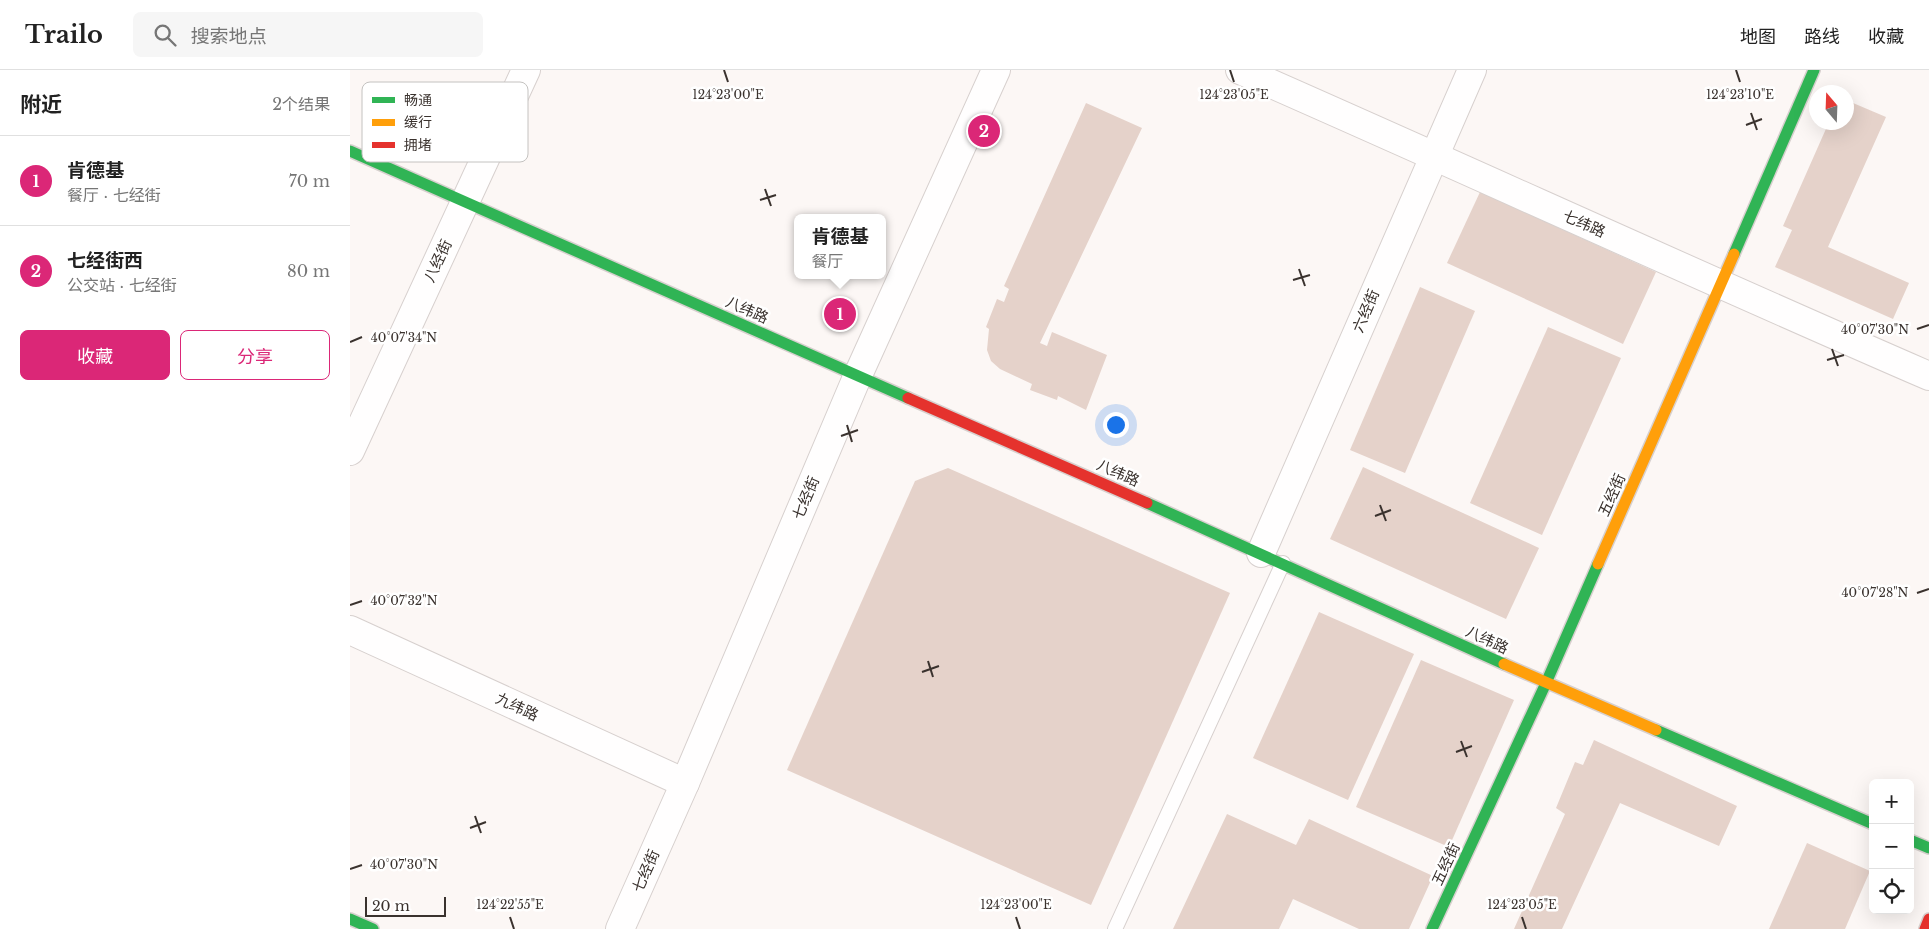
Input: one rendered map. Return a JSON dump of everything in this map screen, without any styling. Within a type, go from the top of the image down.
[{"type":"street","name":"八经街","points":[[521,82],[526,70]]},
{"type":"street","name":"七经街","points":[[620,929],[685,784],[858,375],[996,70]]},
{"type":"street","name":"七纬路","points":[[1240,70],[1434,155],[1721,286],[1929,376]]},
{"type":"street","name":"六经街","points":[[1272,558],[1434,155],[1472,70]]},
{"type":"street","name":"五经街","points":[[1432,929],[1546,683],[1814,70]]},
{"type":"street","name":"八纬路","points":[[350,151],[362,156]]},
{"type":"street","name":"八纬路","points":[[375,162],[1272,558],[1546,683],[1869,822]]},
{"type":"street","name":"八经街","points":[[350,452],[484,162]]},
{"type":"street","name":"九纬路","points":[[350,630],[685,784]]},
{"type":"street","points":[[1914,842],[1929,848]]},
{"type":"street","points":[[350,919],[373,929]]},
{"type":"street","points":[[1925,929],[1929,919]]},
{"type":"lane","points":[[1115,929],[1272,558]]},
{"type":"building","points":[[1086,103],[1142,128],[1040,343],[1047,346],[1052,332],[1107,355],[1086,410],[1058,396],[1057,400],[1030,390],[1032,384],[1000,369],[991,361],[987,350],[989,329],[986,327],[997,299],[1004,302],[1009,289],[1004,286]]},
{"type":"building","points":[[1854,103],[1886,117],[1828,247],[1909,283],[1893,319],[1775,267],[1792,230],[1783,226],[1825,130],[1854,130]]},
{"type":"building","points":[[1480,192],[1656,272],[1623,344],[1447,263]]},
{"type":"building","points":[[1420,287],[1475,311],[1405,473],[1350,450]]},
{"type":"building","points":[[1548,327],[1621,358],[1542,535],[1470,503]]},
{"type":"building","points":[[1363,467],[1539,548],[1506,619],[1330,539]]},
{"type":"building","points":[[948,468],[1230,593],[1091,905],[787,770],[915,481]]},
{"type":"building","points":[[1319,612],[1414,654],[1348,800],[1253,758]]},
{"type":"building","points":[[1421,660],[1514,700],[1449,847],[1356,807]]},
{"type":"building","points":[[1594,740],[1737,806],[1719,846],[1620,803],[1562,929],[1514,929],[1565,814],[1556,808],[1575,762],[1583,765]]},
{"type":"building","points":[[1227,814],[1296,845],[1309,819],[1433,876],[1409,929],[1359,929],[1293,899],[1279,929],[1173,929]]},
{"type":"building","points":[[1807,843],[1869,871],[1845,929],[1769,929]]},
{"type":"traffic: fast","points":[[1734,254],[1814,70]]},
{"type":"traffic: fast","points":[[350,151],[362,156]]},
{"type":"traffic: fast","points":[[375,162],[908,398]]},
{"type":"traffic: fast","points":[[1147,503],[1504,664]]},
{"type":"traffic: fast","points":[[1432,929],[1546,683],[1598,564]]},
{"type":"traffic: fast","points":[[1656,730],[1869,822]]},
{"type":"traffic: fast","points":[[1914,842],[1929,848]]},
{"type":"traffic: fast","points":[[350,919],[373,929]]},
{"type":"traffic: slow","points":[[1598,564],[1734,254]]},
{"type":"traffic: slow","points":[[1504,664],[1656,730]]},
{"type":"traffic: jam","points":[[908,398],[1147,503]]},
{"type":"traffic: jam","points":[[1925,929],[1929,919]]},
{"type":"place","name":"七经街西","points":[[984,131]]},
{"type":"place","name":"肯德基","points":[[840,314]]}]
